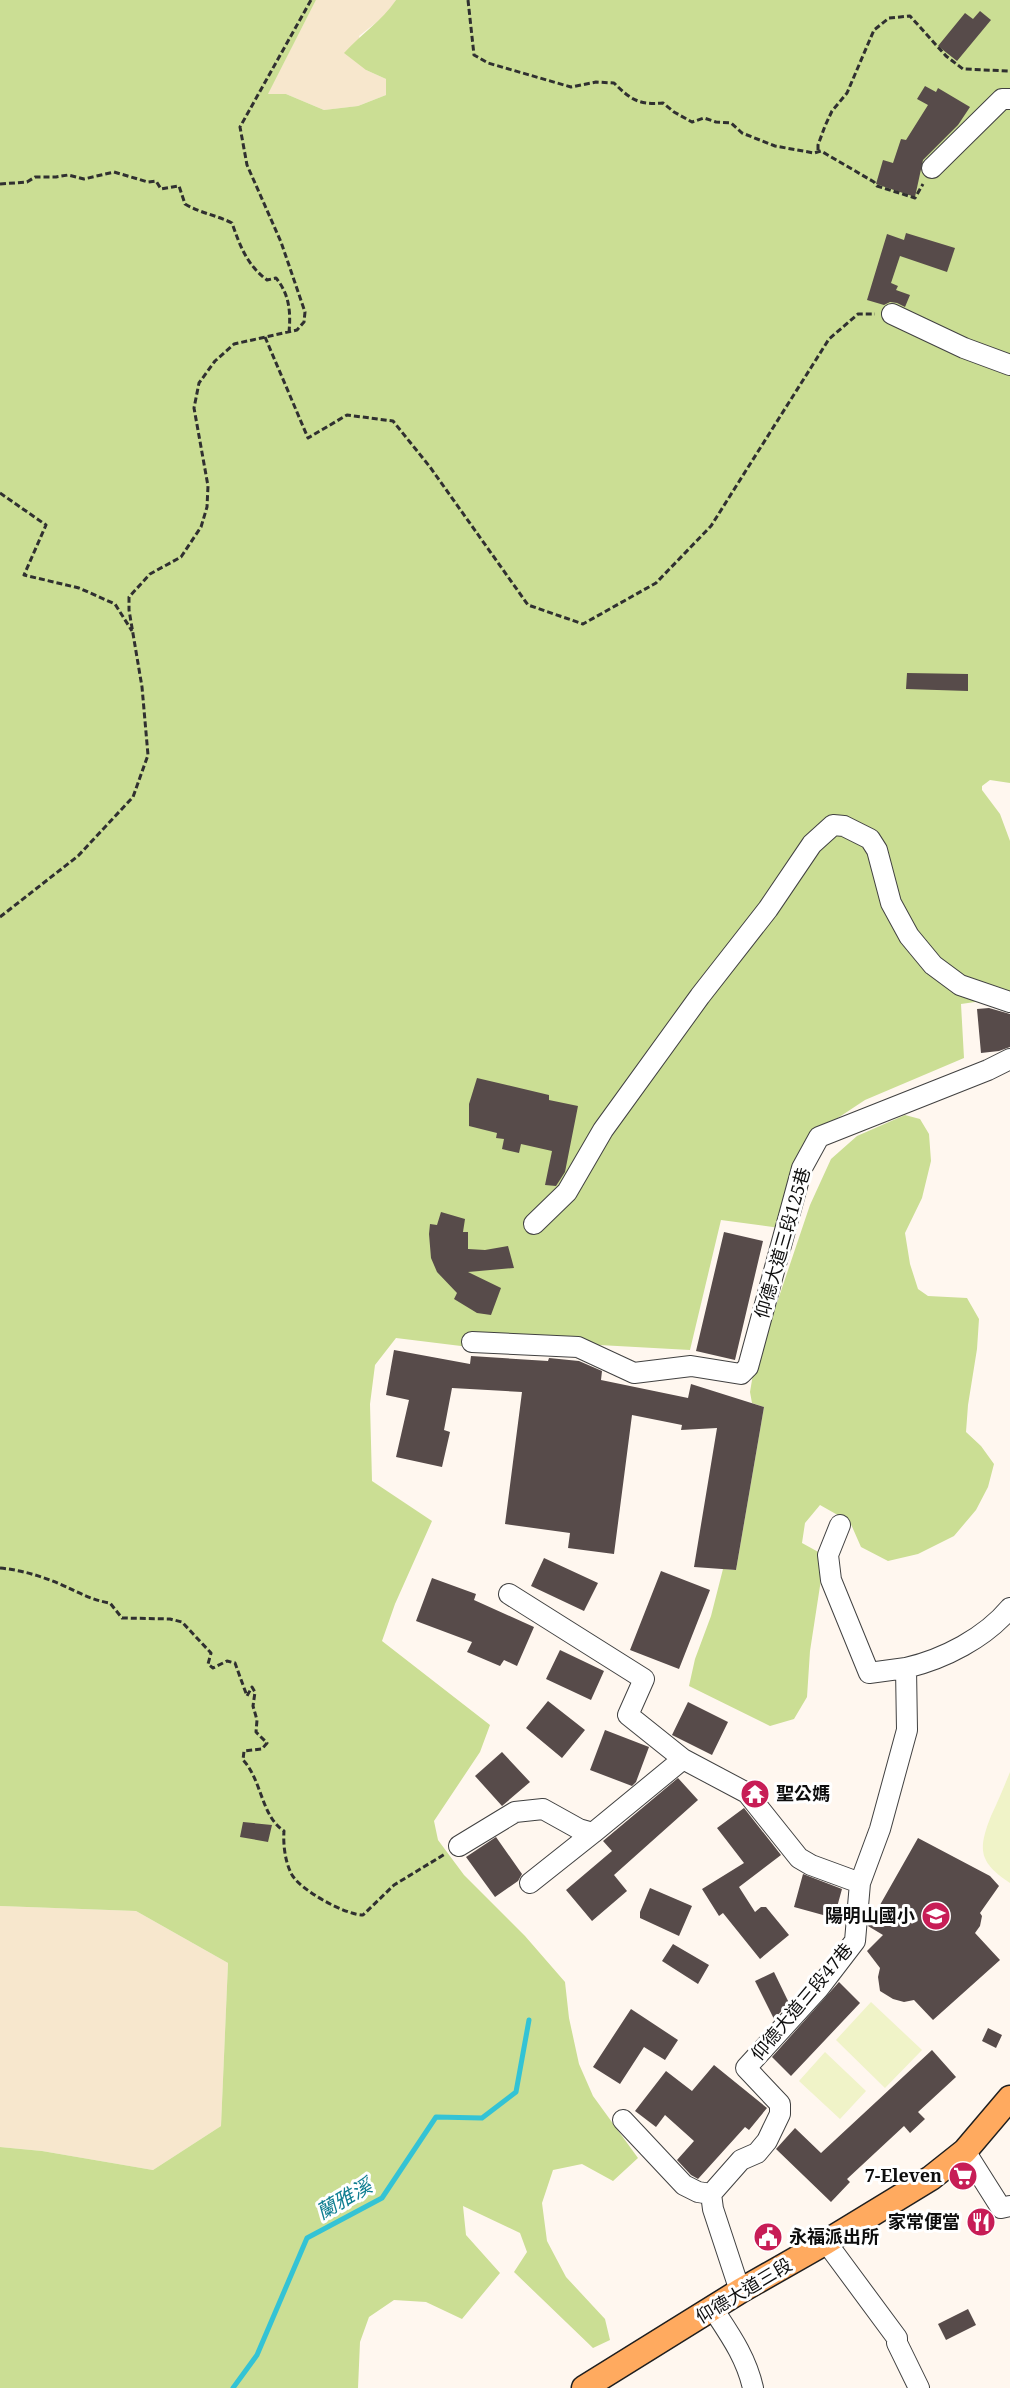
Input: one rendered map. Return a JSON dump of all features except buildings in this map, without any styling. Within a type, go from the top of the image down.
[{"type":"main road","name":"仰德大道三段","points":[[584,2388],[740,2291],[931,2178],[964,2151],[1010,2098]]},
{"type":"street","points":[[932,168],[1002,99],[1010,99]]},
{"type":"street","points":[[892,314],[964,348],[1010,365]]},
{"type":"street","points":[[534,1224],[567,1192],[603,1130],[700,996],[768,909],[812,844],[832,825],[844,826],[870,839],[877,850],[891,903],[909,936],[933,965],[960,985],[1010,1002]]},
{"type":"street","name":"仰德大道三段125巷","points":[[472,1341],[578,1347],[634,1373],[691,1366],[741,1374],[748,1366],[802,1168],[819,1137],[988,1070],[1010,1059]]},
{"type":"street","points":[[840,1525],[828,1556],[831,1580],[869,1673],[918,1665],[964,1644],[998,1623],[1010,1608]]},
{"type":"street","points":[[509,1594],[644,1679],[628,1715],[683,1759],[747,1793],[799,1858],[811,1865],[860,1883],[880,1829],[907,1730],[906,1668]]},
{"type":"street","points":[[530,1883],[683,1759]]},
{"type":"street","points":[[459,1846],[515,1812],[543,1809],[579,1829],[593,1833]]},
{"type":"street","name":"仰德大道三段47巷","points":[[711,2194],[741,2160],[757,2152],[767,2141],[780,2114],[780,2104],[746,2068],[819,1988],[855,1941],[860,1883]]},
{"type":"street","points":[[623,2120],[684,2185],[698,2192],[711,2194],[713,2209],[740,2291]]},
{"type":"street","points":[[964,2151],[1001,2208],[1010,2206]]},
{"type":"street","points":[[826,2242],[897,2338],[897,2343],[919,2388]]},
{"type":"street","points":[[713,2309],[738,2346],[748,2367],[753,2388]]},
{"type":"path","points":[[0,917],[78,856],[133,797],[148,755],[129,597],[150,574],[182,557],[201,527],[207,507],[208,486],[194,408],[199,383],[215,361],[234,344],[297,330],[304,322],[305,312],[281,242],[248,165],[240,127],[311,0]]},
{"type":"path","points":[[468,0],[474,55],[488,63],[522,75],[549,79],[571,87],[596,82],[614,83],[629,98],[646,104],[663,103],[692,122],[704,118],[731,123],[742,134],[775,146],[814,153],[818,150]]},
{"type":"path","points":[[818,150],[825,126],[832,111],[847,93],[874,30],[890,18],[910,16],[946,56],[963,69],[1010,71]]},
{"type":"path","points":[[818,150],[874,182],[877,186],[915,198],[932,168]]},
{"type":"path","points":[[0,184],[27,182],[35,177],[68,175],[84,179],[114,172],[148,182],[156,181],[161,189],[179,186],[185,204],[199,212],[216,215],[232,223],[245,258],[267,280],[276,278],[284,288],[289,306],[289,332]]},
{"type":"path","points":[[265,337],[308,438],[347,415],[393,421],[430,466],[528,605],[583,624],[656,583],[711,526],[829,339],[858,314],[892,314]]},
{"type":"path","points":[[0,493],[46,525],[24,574],[79,588],[115,604],[134,635]]},
{"type":"path","points":[[0,1568],[34,1574],[59,1583],[92,1600],[110,1603],[122,1618],[170,1619],[182,1622],[211,1653],[208,1664],[213,1668],[227,1661],[235,1663],[247,1696],[252,1687],[255,1692],[256,1699],[253,1706],[257,1720],[256,1732],[267,1743],[262,1749],[243,1751],[243,1760],[252,1769],[274,1824],[284,1831],[284,1844],[291,1874],[322,1900],[350,1913],[363,1915],[394,1885],[459,1846]]},
{"type":"shaded area","points":[[316,0],[396,0],[387,14],[359,36],[366,70],[386,79],[386,95],[358,106],[324,110],[286,94],[267,95]]},
{"type":"shaded area","points":[[0,1906],[136,1911],[228,1963],[221,2126],[153,2170],[42,2151],[0,2147]]},
{"type":"green space","points":[[0,0],[316,0],[268,94],[286,94],[324,110],[358,106],[386,95],[386,79],[366,70],[344,53],[396,0],[1010,0],[1010,783],[990,780],[982,786],[982,790],[1000,814],[1010,841],[1010,997],[961,1004],[964,1058],[865,1100],[809,1137],[780,1228],[721,1220],[690,1350],[581,1344],[461,1346],[396,1338],[375,1365],[370,1404],[372,1481],[432,1521],[395,1604],[382,1641],[490,1725],[480,1752],[434,1821],[438,1840],[464,1875],[525,1936],[565,1982],[569,2018],[579,2064],[593,2096],[638,2158],[613,2181],[582,2164],[553,2170],[542,2203],[547,2241],[566,2277],[605,2319],[610,2340],[593,2348],[514,2272],[527,2252],[520,2233],[463,2206],[466,2235],[500,2273],[462,2319],[426,2302],[394,2300],[369,2317],[360,2342],[358,2388],[0,2388],[0,2147],[42,2151],[153,2170],[221,2126],[228,1963],[136,1911],[0,1906]]},
{"type":"green space","points":[[905,1115],[920,1119],[929,1134],[931,1161],[922,1198],[905,1233],[910,1264],[918,1289],[928,1296],[967,1298],[979,1319],[966,1432],[981,1446],[994,1464],[988,1487],[976,1510],[954,1536],[918,1554],[888,1561],[861,1547],[850,1522],[820,1505],[805,1523],[802,1543],[822,1554],[822,1573],[810,1651],[807,1697],[794,1719],[770,1726],[689,1686],[723,1569],[736,1570],[764,1407],[752,1403],[750,1392],[753,1374],[810,1205],[831,1159],[857,1136]]},
{"type":"green space","points":[[1010,1772],[1010,1883],[986,1861],[983,1846],[991,1816]]},
{"type":"green space","points":[[871,2002],[922,2050],[885,2088],[836,2040]]},
{"type":"green space","points":[[825,2052],[866,2091],[840,2119],[799,2081]]},
{"type":"waterway","name":"蘭雅溪","points":[[233,2388],[257,2355],[307,2238],[382,2198],[436,2117],[482,2118],[516,2092],[529,2020]]},
{"type":"place","name":"聖公媽","points":[[755,1794]]},
{"type":"place","name":"陽明山國小","points":[[936,1916]]},
{"type":"place","name":"7-Eleven","points":[[963,2176]]},
{"type":"place","name":"家常便當","points":[[981,2222]]},
{"type":"place","name":"永福派出所","points":[[768,2237]]}]
